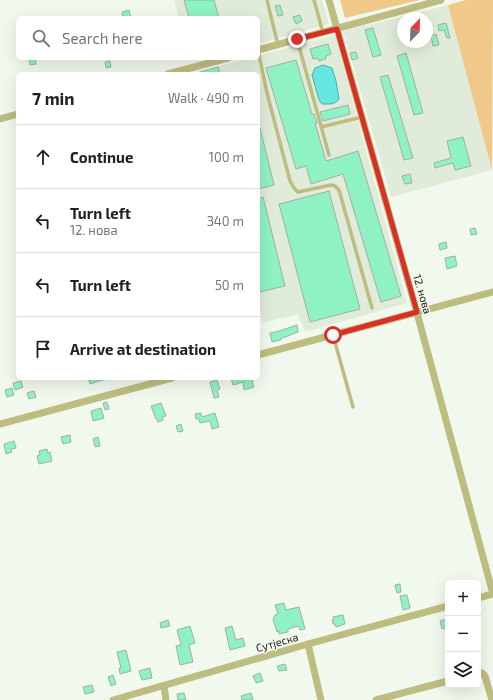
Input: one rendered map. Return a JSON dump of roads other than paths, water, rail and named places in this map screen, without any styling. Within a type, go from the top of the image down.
[{"type":"street","name":"12. нова","points":[[329,0],[417,312],[493,594]]},
{"type":"street","points":[[260,49],[441,0]]},
{"type":"street","points":[[176,72],[220,60]]},
{"type":"street","points":[[0,119],[16,115]]},
{"type":"street","points":[[260,354],[493,292]]},
{"type":"street","points":[[0,424],[165,380]]},
{"type":"street","points":[[481,597],[493,594]]},
{"type":"street","name":"Сутјеска","points":[[114,700],[308,644],[445,607]]},
{"type":"street","points":[[308,644],[321,700]]},
{"type":"street","points":[[481,674],[485,676],[492,700]]},
{"type":"street","points":[[376,700],[445,682]]},
{"type":"street","points":[[164,686],[166,700]]},
{"type":"lane","points":[[267,0],[278,44]]},
{"type":"lane","points":[[314,0],[322,33]]},
{"type":"lane","points":[[297,39],[329,155]]},
{"type":"lane","points":[[260,60],[267,93],[292,185],[298,192],[331,185],[335,186],[339,190],[372,308]]},
{"type":"lane","points":[[321,127],[362,117]]},
{"type":"lane","points":[[333,335],[353,407]]},
{"type":"water","points":[[323,65],[332,68],[336,81],[339,99],[332,104],[322,104],[319,100],[312,75],[315,68]]}]
